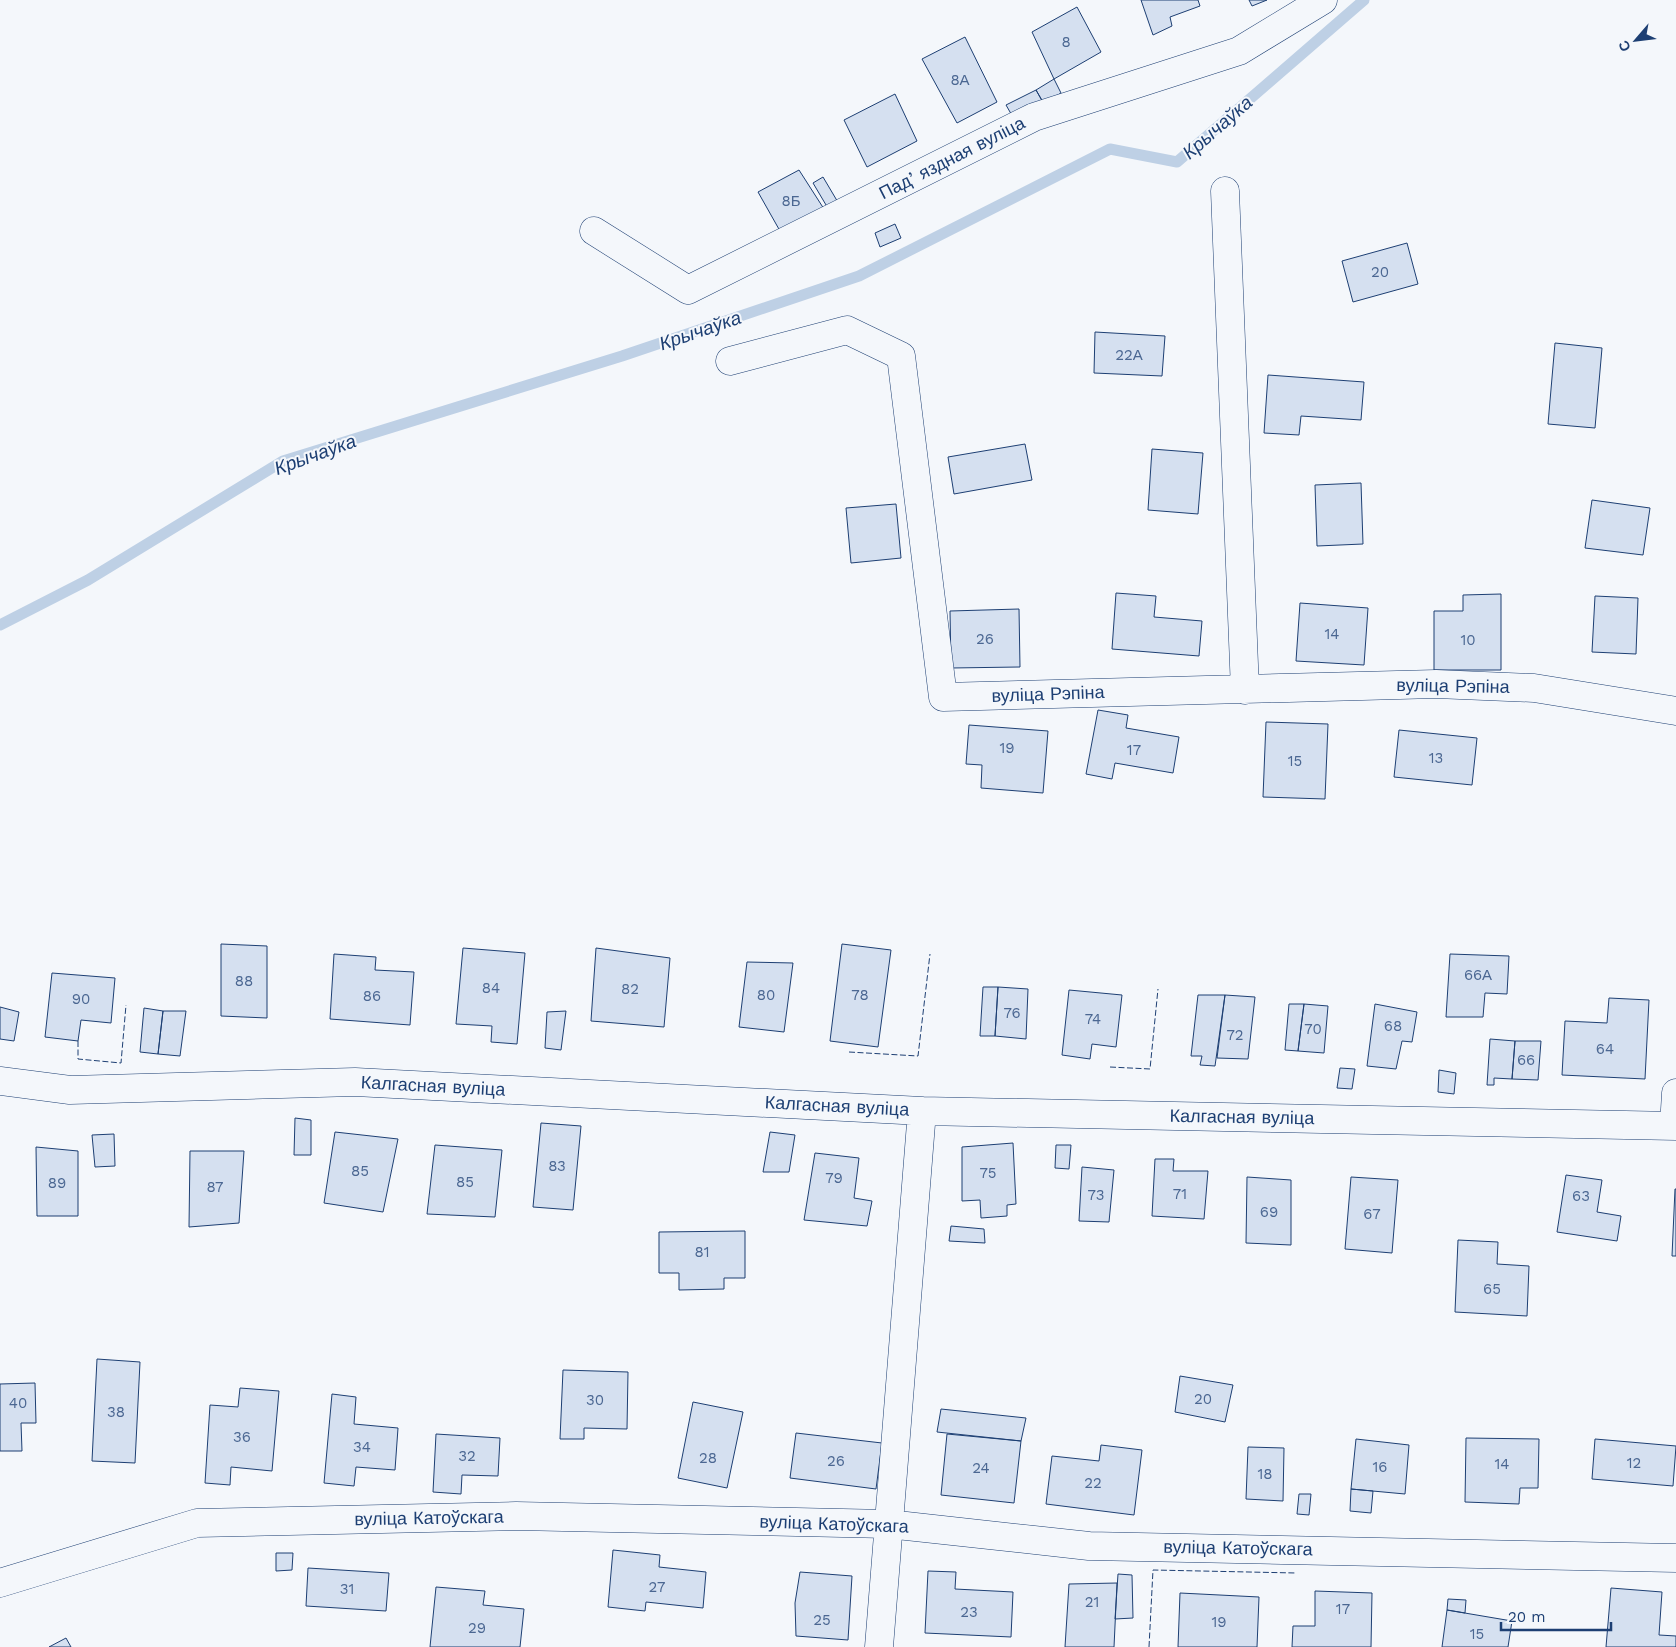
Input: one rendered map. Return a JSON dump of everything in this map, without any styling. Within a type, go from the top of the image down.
[{"type":"street","name":"Падʼяздная вуліца","points":[[594,231],[688,290],[1034,117],[1239,51],[1323,0]]},
{"type":"street","points":[[1225,191],[1245,690]]},
{"type":"street","name":"вуліца Рэпіна","points":[[730,361],[847,330],[901,356],[943,697],[1436,684],[1525,687],[1676,711]]},
{"type":"street","name":"Калгасная вуліца","points":[[0,1081],[70,1090],[355,1082],[922,1111],[1675,1126]]},
{"type":"street","points":[[1675,1126],[1676,1094]]},
{"type":"street","points":[[879,1647],[922,1111]]},
{"type":"street","name":"вуліца Катоўскага","points":[[0,1583],[197,1523],[516,1516],[888,1524],[1089,1546],[1676,1558]]},
{"type":"building","points":[[1141,0],[1198,0],[1200,6],[1170,17],[1172,26],[1153,35]]},
{"type":"building","points":[[1249,0],[1267,0],[1252,6]]},
{"type":"building","points":[[1077,7],[1101,52],[1054,79],[1032,32]]},
{"type":"building","points":[[965,37],[997,102],[957,123],[922,59]]},
{"type":"building","points":[[1054,79],[1061,93],[1044,104],[1036,90]]},
{"type":"building","points":[[1036,90],[1044,104],[1014,119],[1006,105]]},
{"type":"building","points":[[895,94],[917,141],[867,167],[844,120]]},
{"type":"building","points":[[799,170],[824,209],[780,231],[758,192]]},
{"type":"building","points":[[823,177],[839,204],[829,210],[813,183]]},
{"type":"building","points":[[895,224],[901,238],[880,247],[875,233]]},
{"type":"building","points":[[1407,243],[1418,284],[1353,302],[1342,261]]},
{"type":"building","points":[[1095,332],[1165,336],[1162,376],[1094,373]]},
{"type":"building","points":[[1555,343],[1602,348],[1595,428],[1548,424]]},
{"type":"building","points":[[1268,375],[1364,382],[1361,420],[1301,416],[1299,435],[1264,433]]},
{"type":"building","points":[[1025,444],[1032,480],[954,494],[948,457]]},
{"type":"building","points":[[1152,449],[1203,453],[1198,514],[1148,510]]},
{"type":"building","points":[[1361,483],[1363,544],[1317,546],[1315,485]]},
{"type":"building","points":[[1592,500],[1650,508],[1643,555],[1585,548]]},
{"type":"building","points":[[896,504],[901,558],[851,563],[846,508]]},
{"type":"building","points":[[1116,593],[1156,596],[1154,617],[1202,621],[1199,656],[1112,649]]},
{"type":"building","points":[[1501,594],[1501,670],[1434,670],[1434,611],[1463,611],[1463,595]]},
{"type":"building","points":[[1595,596],[1638,598],[1636,654],[1592,652]]},
{"type":"building","points":[[1300,603],[1368,608],[1364,665],[1296,661]]},
{"type":"building","points":[[1019,609],[1020,667],[951,668],[950,611]]},
{"type":"building","points":[[1098,710],[1128,715],[1126,728],[1179,737],[1173,773],[1115,763],[1112,779],[1086,774]]},
{"type":"building","points":[[1266,722],[1328,724],[1325,799],[1263,797]]},
{"type":"building","points":[[969,725],[1048,731],[1043,793],[981,788],[982,765],[966,764]]},
{"type":"building","points":[[1399,730],[1477,738],[1472,785],[1394,777]]},
{"type":"building","points":[[221,944],[267,946],[267,1018],[221,1016]]},
{"type":"building","points":[[842,944],[891,950],[878,1047],[830,1041]]},
{"type":"building","points":[[463,948],[525,953],[517,1044],[491,1042],[492,1026],[456,1024]]},
{"type":"building","points":[[596,948],[670,958],[664,1027],[591,1021]]},
{"type":"building","points":[[334,954],[376,957],[375,970],[414,972],[410,1025],[330,1019]]},
{"type":"building","points":[[1450,954],[1509,956],[1507,994],[1485,993],[1483,1017],[1446,1017]]},
{"type":"building","points":[[747,962],[793,963],[784,1032],[739,1027]]},
{"type":"building","points":[[52,973],[115,978],[111,1023],[81,1020],[78,1041],[45,1037]]},
{"type":"building","points":[[983,987],[998,987],[995,1036],[980,1036]]},
{"type":"building","points":[[998,987],[1028,989],[1026,1039],[995,1036]]},
{"type":"building","points":[[1069,990],[1122,995],[1116,1047],[1092,1044],[1090,1059],[1062,1055]]},
{"type":"building","points":[[1198,995],[1225,995],[1215,1066],[1200,1065],[1202,1056],[1191,1056]]},
{"type":"building","points":[[1225,995],[1255,997],[1248,1059],[1217,1058]]},
{"type":"building","points":[[1609,998],[1649,1000],[1645,1079],[1562,1075],[1565,1021],[1607,1023]]},
{"type":"building","points":[[1289,1004],[1304,1004],[1298,1051],[1285,1050]]},
{"type":"building","points":[[1304,1004],[1328,1006],[1324,1053],[1298,1051]]},
{"type":"building","points":[[1375,1004],[1417,1012],[1412,1042],[1402,1041],[1396,1069],[1367,1066]]},
{"type":"building","points":[[0,1007],[19,1012],[14,1041],[0,1039]]},
{"type":"building","points":[[144,1008],[163,1011],[158,1054],[140,1052]]},
{"type":"building","points":[[163,1011],[186,1011],[180,1056],[158,1054]]},
{"type":"building","points":[[566,1011],[561,1050],[545,1048],[547,1012]]},
{"type":"building","points":[[1490,1039],[1515,1041],[1512,1079],[1494,1078],[1494,1085],[1487,1085]]},
{"type":"building","points":[[1515,1041],[1541,1041],[1538,1080],[1512,1079]]},
{"type":"building","points":[[1340,1068],[1355,1069],[1352,1089],[1337,1088]]},
{"type":"building","points":[[1439,1070],[1456,1073],[1454,1094],[1438,1092]]},
{"type":"building","points":[[295,1118],[311,1120],[311,1155],[294,1155]]},
{"type":"building","points":[[541,1123],[581,1126],[573,1210],[533,1207]]},
{"type":"building","points":[[335,1132],[398,1139],[383,1212],[324,1203]]},
{"type":"building","points":[[770,1132],[795,1135],[789,1172],[763,1172]]},
{"type":"building","points":[[114,1134],[115,1166],[95,1167],[92,1135]]},
{"type":"building","points":[[1013,1143],[1016,1204],[1007,1205],[1007,1216],[981,1218],[980,1200],[962,1201],[962,1147]]},
{"type":"building","points":[[435,1145],[502,1150],[495,1217],[427,1214]]},
{"type":"building","points":[[1056,1145],[1071,1145],[1069,1169],[1055,1168]]},
{"type":"building","points":[[36,1147],[78,1151],[78,1216],[37,1216]]},
{"type":"building","points":[[190,1151],[244,1151],[239,1223],[189,1227]]},
{"type":"building","points":[[815,1153],[859,1158],[854,1198],[872,1201],[867,1226],[804,1220]]},
{"type":"building","points":[[1155,1159],[1174,1159],[1173,1171],[1208,1171],[1204,1219],[1152,1216]]},
{"type":"building","points":[[1082,1167],[1114,1170],[1109,1222],[1079,1221]]},
{"type":"building","points":[[1566,1175],[1602,1180],[1597,1212],[1621,1216],[1617,1241],[1557,1232]]},
{"type":"building","points":[[1247,1177],[1291,1180],[1291,1245],[1246,1243]]},
{"type":"building","points":[[1351,1177],[1398,1180],[1392,1253],[1345,1249]]},
{"type":"building","points":[[1675,1189],[1676,1256],[1672,1256]]},
{"type":"building","points":[[951,1226],[984,1229],[985,1243],[949,1241]]},
{"type":"building","points":[[745,1231],[745,1278],[724,1278],[724,1289],[679,1290],[679,1273],[659,1273],[659,1232]]},
{"type":"building","points":[[1458,1240],[1498,1242],[1497,1264],[1529,1266],[1527,1316],[1455,1312]]},
{"type":"building","points":[[97,1359],[140,1362],[135,1463],[92,1461]]},
{"type":"building","points":[[563,1370],[628,1372],[627,1429],[584,1428],[584,1439],[560,1439]]},
{"type":"building","points":[[1180,1376],[1233,1385],[1225,1422],[1175,1412]]},
{"type":"building","points":[[35,1383],[36,1423],[21,1423],[22,1451],[0,1451],[0,1384]]},
{"type":"building","points":[[240,1388],[279,1391],[272,1471],[231,1467],[230,1485],[205,1483],[210,1405],[238,1407]]},
{"type":"building","points":[[332,1394],[356,1397],[354,1424],[398,1428],[395,1470],[356,1467],[354,1486],[324,1483]]},
{"type":"building","points":[[693,1402],[743,1412],[727,1488],[678,1478]]},
{"type":"building","points":[[941,1409],[1026,1418],[1021,1441],[937,1432]]},
{"type":"building","points":[[796,1433],[882,1443],[876,1489],[790,1478]]},
{"type":"building","points":[[436,1434],[500,1438],[498,1476],[462,1475],[461,1494],[433,1492]]},
{"type":"building","points":[[947,1434],[1021,1441],[1014,1503],[941,1495]]},
{"type":"building","points":[[1466,1438],[1539,1439],[1538,1488],[1520,1488],[1519,1504],[1465,1502]]},
{"type":"building","points":[[1356,1439],[1409,1445],[1405,1494],[1351,1489]]},
{"type":"building","points":[[1595,1439],[1676,1446],[1673,1486],[1592,1479]]},
{"type":"building","points":[[1101,1445],[1142,1450],[1134,1515],[1046,1504],[1052,1456],[1099,1461]]},
{"type":"building","points":[[1248,1447],[1284,1448],[1283,1501],[1246,1499]]},
{"type":"building","points":[[1351,1489],[1373,1491],[1371,1513],[1350,1511]]},
{"type":"building","points":[[1299,1494],[1311,1494],[1309,1515],[1297,1514]]},
{"type":"building","points":[[613,1550],[660,1555],[659,1567],[706,1572],[703,1608],[646,1602],[645,1611],[608,1607]]},
{"type":"building","points":[[276,1553],[293,1553],[292,1570],[276,1571]]},
{"type":"building","points":[[308,1568],[389,1573],[386,1611],[306,1606]]},
{"type":"building","points":[[928,1571],[956,1572],[955,1589],[1013,1592],[1011,1637],[925,1633]]},
{"type":"building","points":[[800,1572],[852,1576],[848,1640],[796,1636],[795,1603]]},
{"type":"building","points":[[1118,1574],[1132,1575],[1133,1618],[1115,1619]]},
{"type":"building","points":[[1117,1583],[1114,1647],[1065,1647],[1069,1584]]},
{"type":"building","points":[[436,1587],[485,1591],[483,1605],[524,1609],[520,1647],[430,1647]]},
{"type":"building","points":[[1611,1588],[1662,1592],[1659,1635],[1676,1636],[1676,1647],[1606,1647]]},
{"type":"building","points":[[1315,1591],[1372,1593],[1371,1647],[1292,1647],[1293,1626],[1315,1626]]},
{"type":"building","points":[[1180,1593],[1259,1597],[1257,1647],[1178,1647]]},
{"type":"building","points":[[1448,1599],[1466,1600],[1465,1613],[1447,1610]]},
{"type":"building","points":[[1447,1610],[1512,1621],[1508,1647],[1442,1647]]},
{"type":"building","points":[[66,1638],[71,1647],[49,1647]]},
{"type":"waterway","name":"Крычаўка","points":[[0,625],[88,580],[283,461],[622,356],[859,276],[1110,149],[1177,162],[1364,0]]},
{"type":"fence","points":[[849,1052],[918,1056],[930,954]]},
{"type":"fence","points":[[1110,1067],[1150,1069],[1158,989]]},
{"type":"fence","points":[[78,1041],[78,1059],[121,1063],[126,1005]]},
{"type":"fence","points":[[1149,1647],[1153,1570],[1296,1573]]}]
